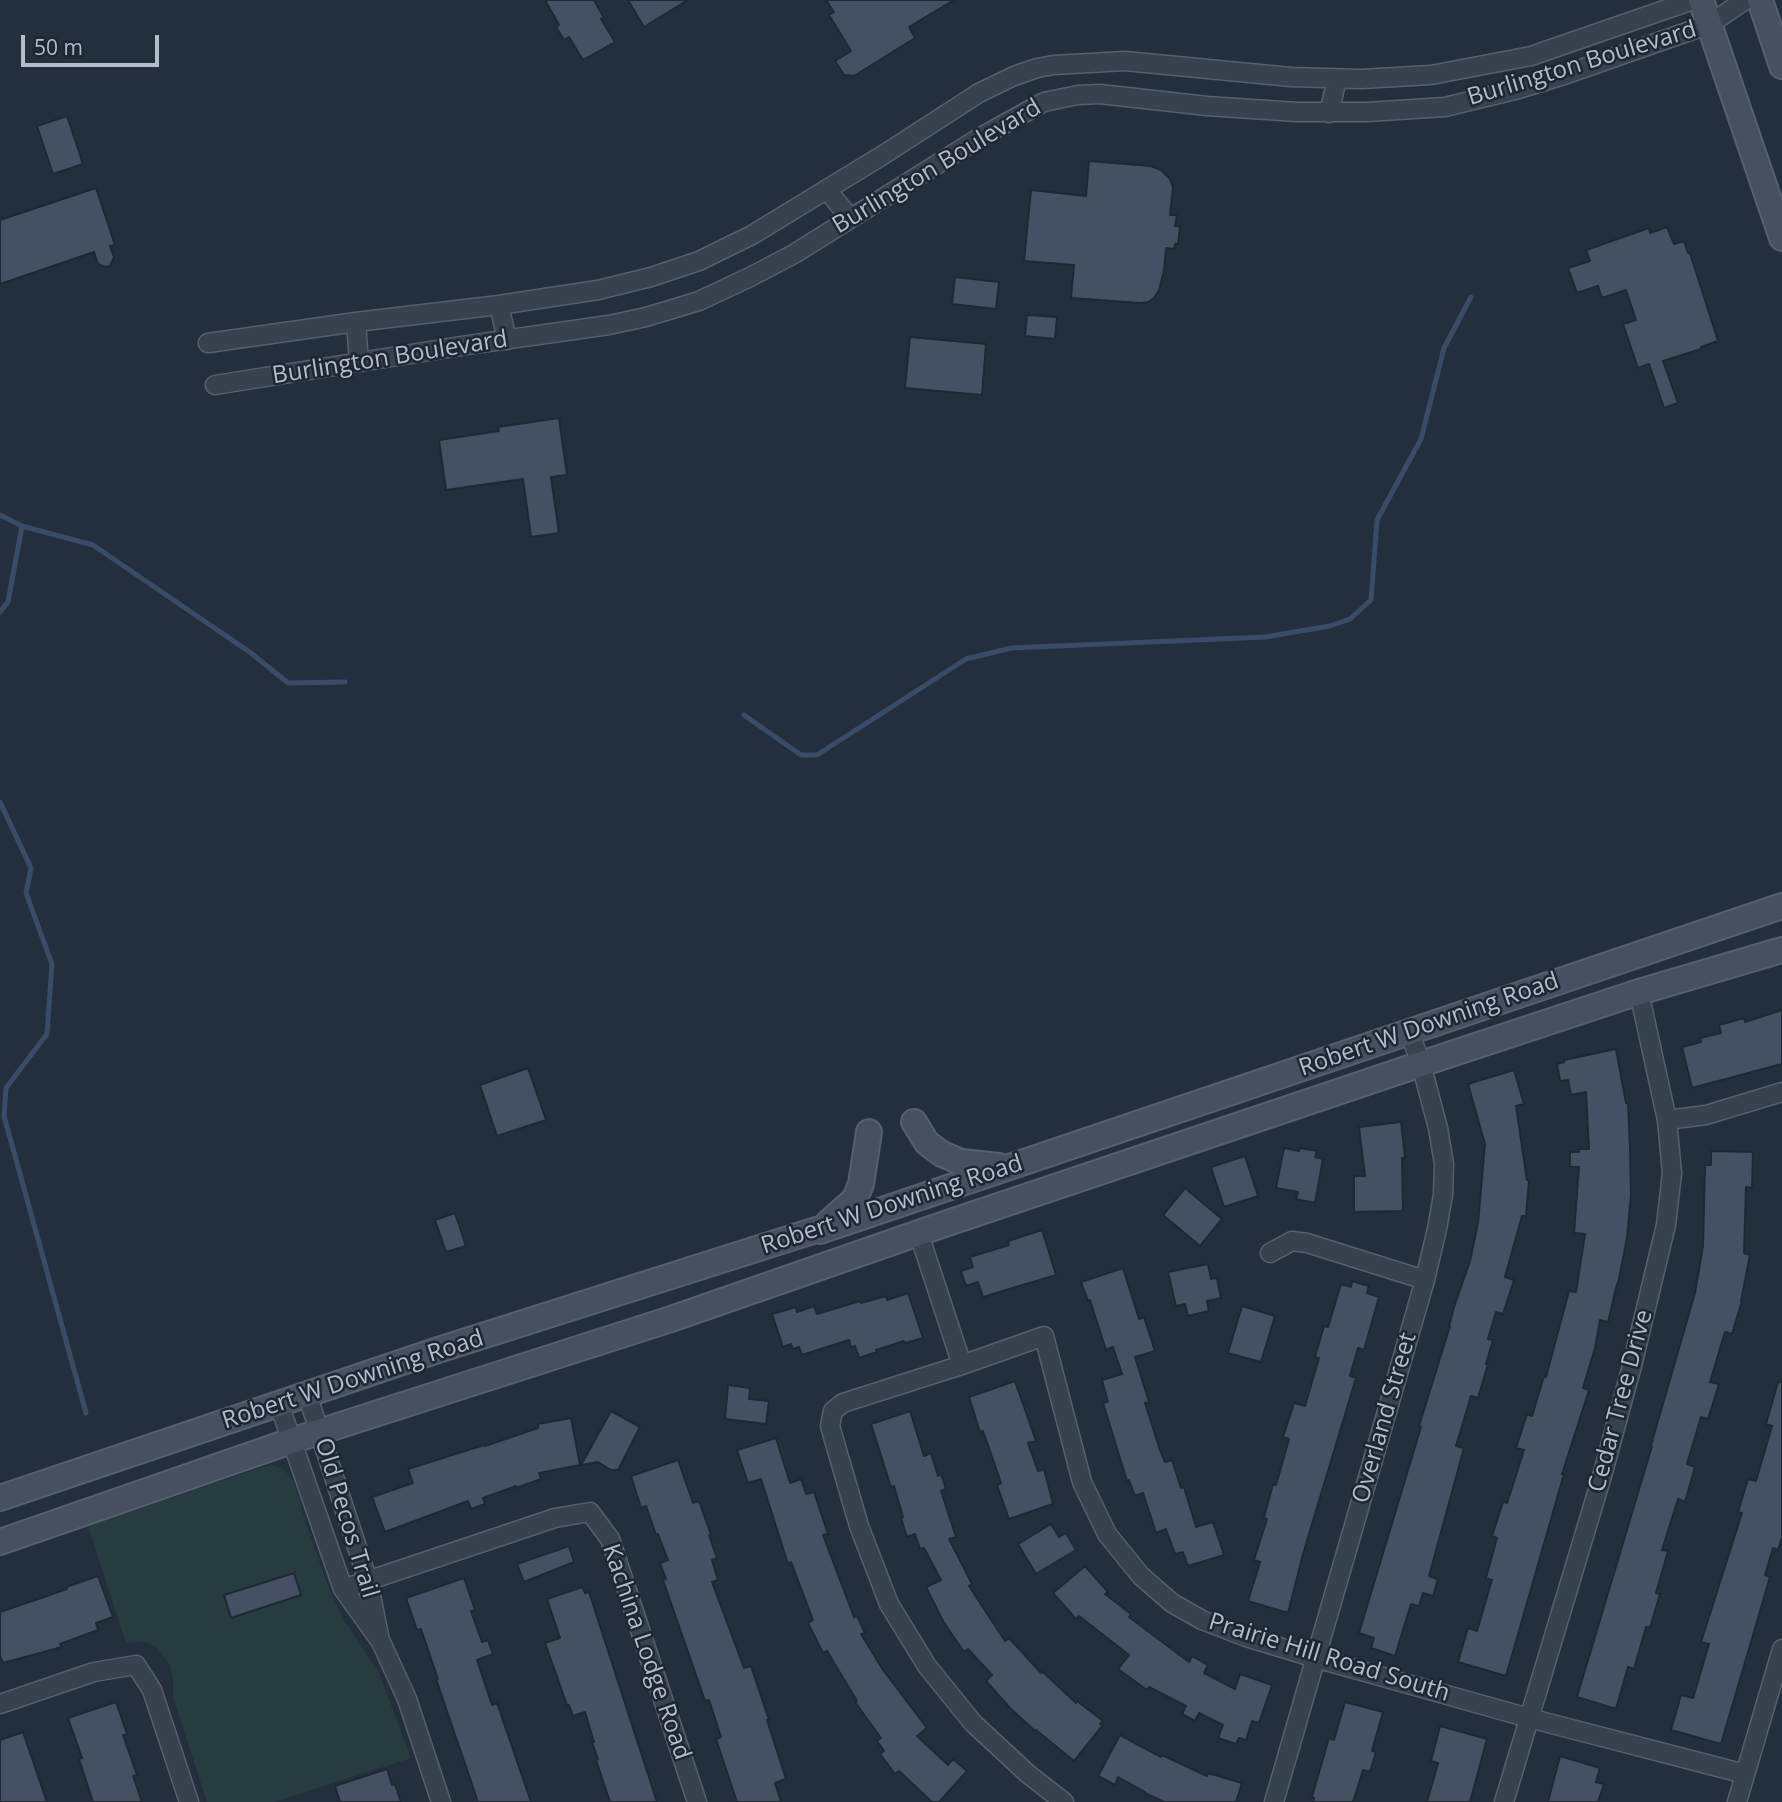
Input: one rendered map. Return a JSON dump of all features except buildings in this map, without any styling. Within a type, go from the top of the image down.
[{"type":"main road","points":[[1701,0],[1782,238]]},
{"type":"main road","points":[[1760,0],[1782,66]]},
{"type":"main road","name":"Robert W Downing Road","points":[[0,1498],[438,1350],[820,1231],[1782,906]]},
{"type":"main road","name":"Robert W Downing Road","points":[[0,1542],[291,1441],[671,1319],[1420,1064],[1639,992],[1781,951]]},
{"type":"main road","points":[[914,1122],[926,1143],[942,1154],[961,1162],[1010,1167]]},
{"type":"main road","points":[[820,1231],[855,1199],[861,1184],[869,1132]]},
{"type":"street","name":"Burlington Boulevard","points":[[208,343],[499,305],[598,290],[651,278],[699,261],[752,235],[979,93],[1037,68],[1072,63],[1125,61],[1291,77],[1361,79],[1431,75],[1531,56],[1693,0]]},
{"type":"street","name":"Burlington Boulevard","points":[[215,385],[634,320],[699,301],[794,254],[979,138],[1044,102],[1078,95],[1100,94],[1207,106],[1297,112],[1367,112],[1445,107],[1519,89],[1710,24],[1745,0]]},
{"type":"street","points":[[1072,63],[1078,95]]},
{"type":"street","points":[[1329,113],[1337,79]]},
{"type":"street","points":[[827,190],[850,218]]},
{"type":"street","points":[[499,305],[507,340]]},
{"type":"street","points":[[356,323],[359,362]]},
{"type":"street","name":"Cedar Tree Drive","points":[[1504,1802],[1602,1476],[1666,1225],[1672,1173],[1667,1120],[1639,992]]},
{"type":"street","name":"Overland Street","points":[[1274,1802],[1425,1280],[1441,1206],[1444,1164],[1438,1128],[1409,1031]]},
{"type":"street","points":[[1667,1120],[1706,1115],[1782,1092]]},
{"type":"street","points":[[919,1234],[962,1365],[843,1403],[833,1411],[830,1426],[859,1526],[889,1604],[920,1655],[973,1723],[1028,1774],[1064,1802]]},
{"type":"street","points":[[1270,1254],[1292,1241],[1307,1243],[1425,1280]]},
{"type":"street","name":"Prairie Hill Road South","points":[[962,1365],[1044,1336],[1082,1482],[1107,1534],[1141,1576],[1172,1604],[1202,1620],[1315,1658],[1529,1718],[1745,1774]]},
{"type":"street","name":"Old Pecos Trail","points":[[307,1394],[368,1581],[381,1642]]},
{"type":"street","name":"Old Pecos Trail","points":[[279,1404],[342,1589],[381,1642],[407,1699],[440,1802]]},
{"type":"street","name":"Kachina Lodge Road","points":[[342,1589],[555,1518],[590,1512],[610,1539],[696,1802]]},
{"type":"street","points":[[1737,1802],[1782,1649]]},
{"type":"street","points":[[0,1704],[94,1671],[136,1665],[152,1690],[189,1802]]},
{"type":"green space","points":[[269,1465],[283,1468],[294,1482],[330,1591],[344,1620],[379,1673],[411,1758],[275,1802],[207,1802],[173,1697],[170,1665],[157,1648],[150,1644],[126,1643],[88,1526]]},
{"type":"waterway","points":[[744,715],[801,755],[817,755],[966,659],[1011,648],[1265,637],[1330,626],[1350,619],[1371,600],[1377,520],[1421,439],[1444,348],[1471,297]]},
{"type":"waterway","points":[[0,515],[22,526],[93,545],[251,653],[288,683],[345,682]]},
{"type":"waterway","points":[[0,612],[8,602],[22,526]]},
{"type":"waterway","points":[[0,802],[31,868],[26,893],[52,964],[47,1034],[6,1088],[4,1116],[86,1413]]}]
